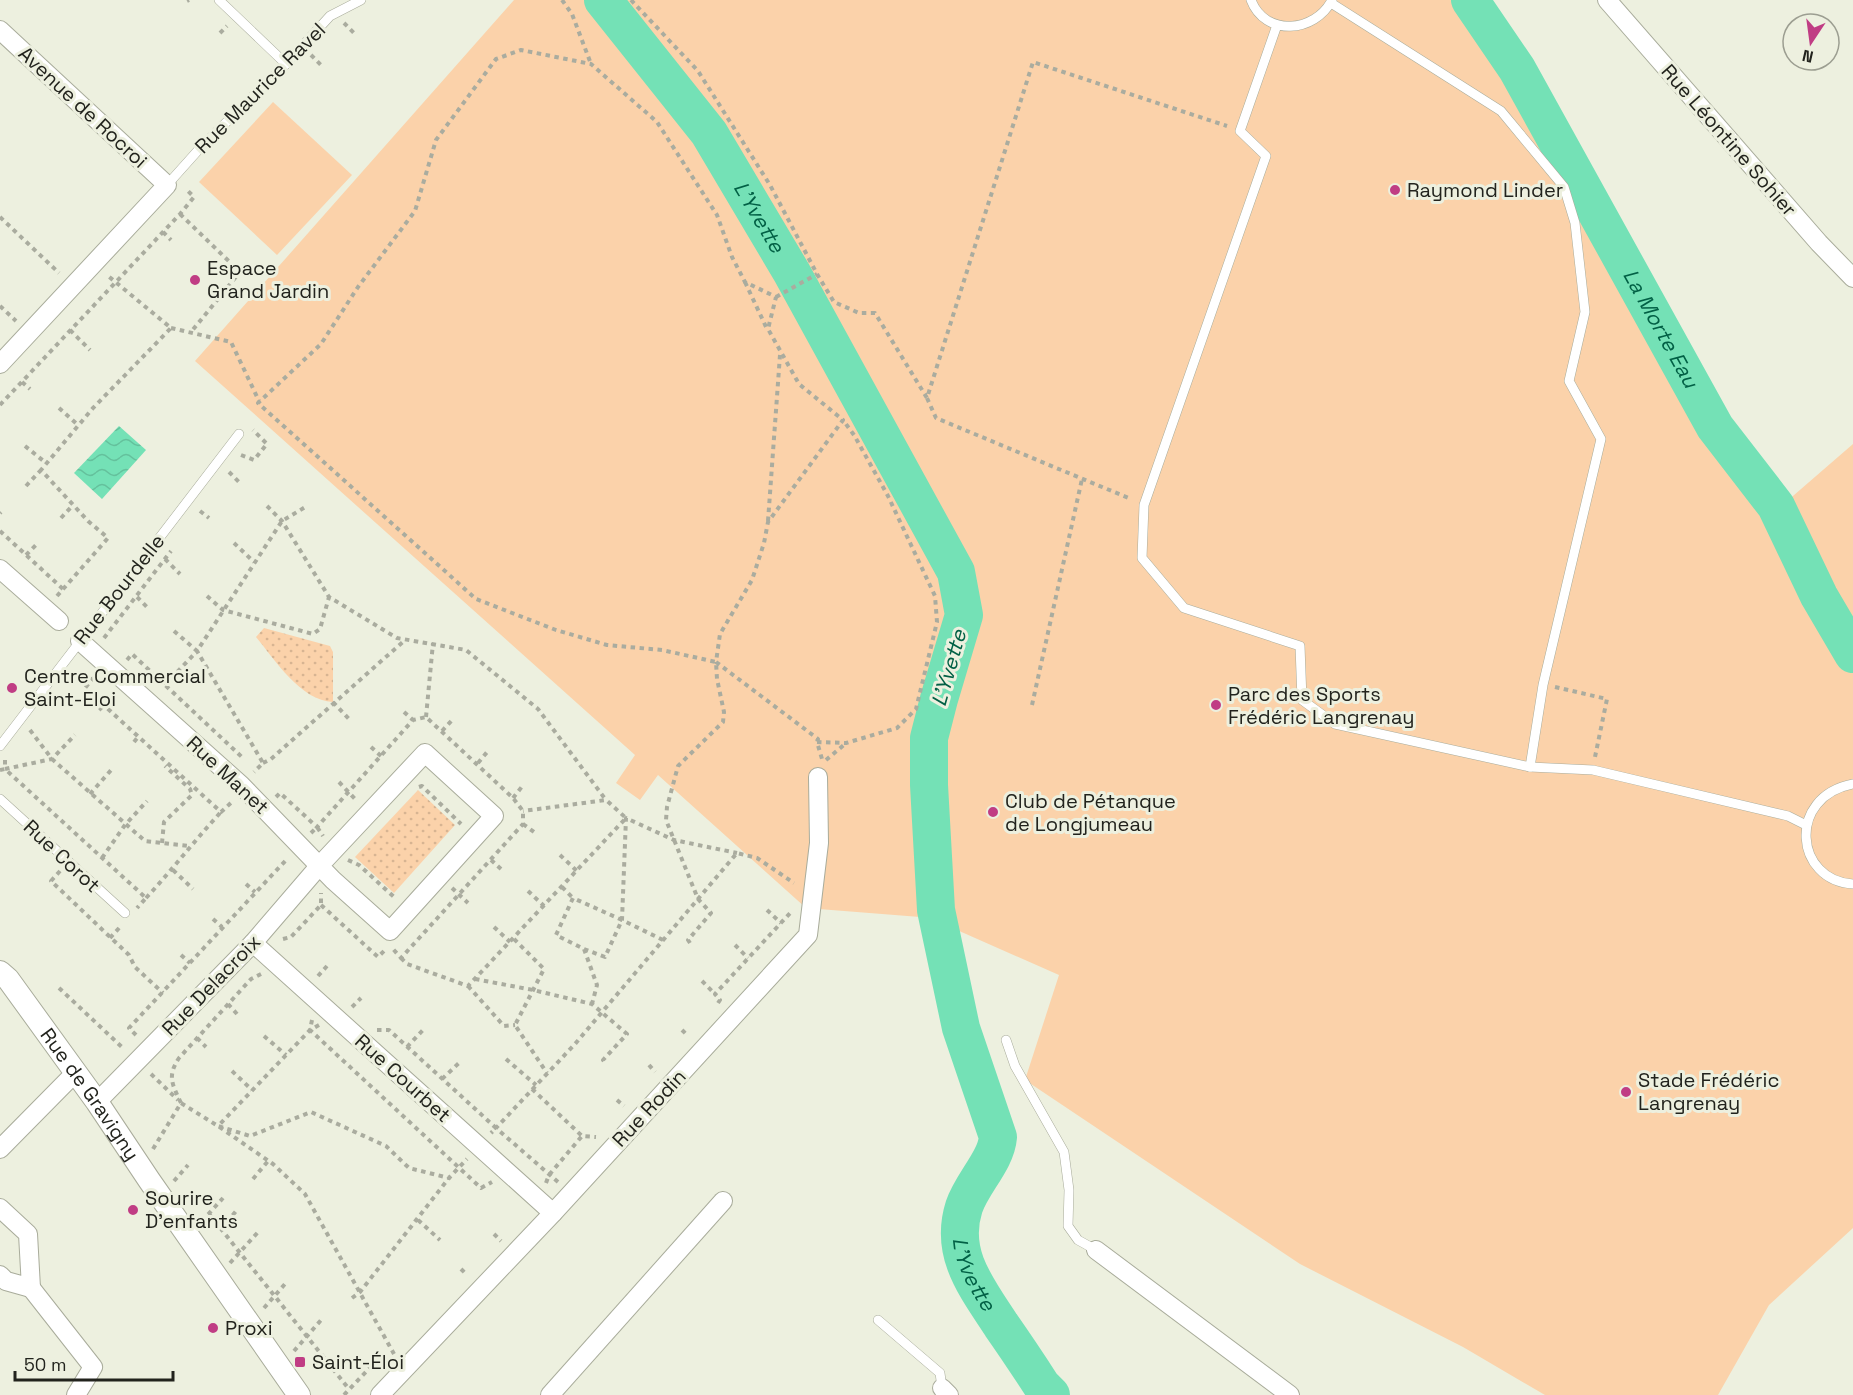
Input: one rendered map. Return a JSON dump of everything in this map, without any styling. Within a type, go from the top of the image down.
[{"type":"street","name":"Rue Léontine Sohier","points":[[1607,0],[1819,243],[1853,278]]},
{"type":"street","name":"Avenue de Rocroi","points":[[0,30],[167,185]]},
{"type":"street","points":[[0,364],[167,185]]},
{"type":"street","points":[[0,569],[52,615]]},
{"type":"street","name":"Rue Manet","points":[[80,640],[241,785],[320,865]]},
{"type":"street","name":"Rue Delacroix","points":[[98,1102],[132,1056],[260,949],[320,865],[425,753],[494,816],[390,931],[320,865]]},
{"type":"street","name":"Rue Rodin","points":[[380,1395],[553,1212],[808,934],[804,885],[819,843],[818,777]]},
{"type":"street","name":"Rue Courbet","points":[[260,949],[553,1212]]},
{"type":"street","name":"Rue de Gravigny","points":[[0,972],[8,979],[98,1102],[148,1180],[299,1395]]},
{"type":"street","points":[[0,1149],[76,1072]]},
{"type":"street","points":[[550,1395],[723,1201]]},
{"type":"street","points":[[0,1208],[28,1234],[31,1288],[93,1367],[76,1395]]},
{"type":"street","points":[[1096,1250],[1290,1395]]},
{"type":"street","points":[[0,1275],[6,1281],[31,1288]]},
{"type":"lane","points":[[219,0],[286,64]]},
{"type":"lane","name":"Rue Maurice Ravel","points":[[167,185],[201,147],[286,64],[330,16],[361,0]]},
{"type":"lane","points":[[1251,0],[1263,17],[1277,25],[1293,27],[1308,24],[1321,15],[1331,1],[1501,111],[1564,187],[1575,223],[1585,312],[1569,381],[1601,439],[1544,685],[1530,767]]},
{"type":"lane","points":[[1277,25],[1240,131],[1266,156],[1144,505],[1142,558],[1184,608],[1299,646],[1302,700],[1335,724],[1530,767],[1593,770],[1788,816],[1806,825]]},
{"type":"lane","name":"Rue Bourdelle","points":[[0,746],[239,434]]},
{"type":"lane","points":[[1853,784],[1839,787],[1824,795],[1812,809],[1806,825],[1806,841],[1811,857],[1821,870],[1834,880],[1853,884]]},
{"type":"lane","name":"Rue Corot","points":[[0,799],[127,916]]},
{"type":"lane","points":[[1006,1040],[1015,1066],[1064,1152],[1069,1190],[1068,1226],[1078,1240],[1096,1250]]},
{"type":"lane","points":[[878,1320],[940,1373],[945,1391]]},
{"type":"path","points":[[562,0],[572,14],[591,64],[657,122],[717,215],[732,257],[780,353],[799,384],[843,420],[854,435],[888,496],[935,596],[937,622],[916,710],[897,728],[846,743],[817,742]]},
{"type":"path","points":[[631,0],[698,71],[770,185],[834,302],[859,313],[874,313],[927,398],[936,418],[1144,505]]},
{"type":"path","points":[[259,401],[321,344],[358,287],[415,210],[436,140],[496,59],[521,50],[591,64]]},
{"type":"path","points":[[927,398],[1033,62],[1240,131]]},
{"type":"path","points":[[0,405],[180,214],[240,272],[191,332]]},
{"type":"path","points":[[0,217],[63,276]]},
{"type":"path","points":[[163,232],[171,240]]},
{"type":"path","points":[[93,263],[171,328],[231,342],[258,403],[476,599],[556,630],[607,645],[662,650],[716,662],[818,739],[823,762],[846,743]]},
{"type":"path","points":[[768,330],[776,297],[817,274]]},
{"type":"path","points":[[745,282],[776,297]]},
{"type":"path","points":[[12,330],[19,323]]},
{"type":"path","points":[[26,486],[120,380],[171,328]]},
{"type":"path","points":[[70,330],[90,350]]},
{"type":"path","points":[[690,943],[688,940],[711,913],[698,899],[666,820],[667,807],[678,766],[723,722],[724,712],[716,662],[720,634],[752,580],[764,543],[768,522],[780,353]]},
{"type":"path","points":[[116,373],[120,380]]},
{"type":"path","points":[[22,382],[30,389]]},
{"type":"path","points":[[59,408],[78,426]]},
{"type":"path","points":[[768,522],[843,420]]},
{"type":"path","points":[[223,480],[241,455],[254,460],[267,444],[248,425]]},
{"type":"path","points":[[25,446],[46,463]]},
{"type":"path","points":[[41,470],[88,521],[108,538],[63,589],[52,615]]},
{"type":"path","points":[[229,472],[241,484]]},
{"type":"path","points":[[1032,705],[1082,479]]},
{"type":"path","points":[[193,520],[206,503]]},
{"type":"path","points":[[60,518],[73,505]]},
{"type":"path","points":[[267,506],[282,521],[329,597],[397,638],[466,650],[538,710],[606,800],[626,818],[674,840],[757,858],[804,885],[795,892]]},
{"type":"path","points":[[165,685],[197,651],[282,521],[307,506]]},
{"type":"path","points":[[200,511],[209,519]]},
{"type":"path","points":[[0,531],[63,589]]},
{"type":"path","points":[[234,543],[254,561]]},
{"type":"path","points":[[26,555],[36,545]]},
{"type":"path","points":[[162,843],[164,822],[192,795],[190,789],[85,688],[93,678],[88,673],[107,649],[104,639],[172,550]]},
{"type":"path","points":[[165,559],[180,574]]},
{"type":"path","points":[[207,596],[223,610],[313,634],[320,629],[329,597]]},
{"type":"path","points":[[137,597],[148,608]]},
{"type":"path","points":[[174,631],[197,651],[263,763]]},
{"type":"path","points":[[300,638],[302,631]]},
{"type":"path","points":[[110,938],[127,916],[173,870],[190,846],[221,812],[230,806],[241,785],[263,763],[271,759],[405,639]]},
{"type":"path","points":[[426,717],[433,643]]},
{"type":"path","points":[[123,664],[132,654],[256,770]]},
{"type":"path","points":[[1544,685],[1607,699],[1593,770]]},
{"type":"path","points":[[333,702],[349,719]]},
{"type":"path","points":[[99,710],[104,705]]},
{"type":"path","points":[[404,712],[413,720]]},
{"type":"path","points":[[272,801],[280,793],[317,827],[413,720],[426,717]]},
{"type":"path","points":[[402,958],[523,824],[524,811],[513,798],[426,717]]},
{"type":"path","points":[[442,731],[453,719]]},
{"type":"path","points":[[29,729],[52,759],[145,841],[190,846]]},
{"type":"path","points":[[2,770],[52,759],[75,735]]},
{"type":"path","points":[[134,742],[138,737]]},
{"type":"path","points":[[371,747],[381,756]]},
{"type":"path","points":[[478,763],[488,751]]},
{"type":"path","points":[[164,766],[221,812]]},
{"type":"path","points":[[90,794],[112,769]]},
{"type":"path","points":[[2,770],[146,898]]},
{"type":"path","points":[[513,798],[524,784]]},
{"type":"path","points":[[413,788],[422,786],[462,824],[454,831]]},
{"type":"path","points":[[524,811],[606,800]]},
{"type":"path","points":[[102,858],[125,825],[147,801]]},
{"type":"path","points":[[468,986],[626,818]]},
{"type":"path","points":[[573,898],[556,935],[605,957],[622,920],[626,818]]},
{"type":"path","points":[[523,824],[534,832]]},
{"type":"path","points":[[357,851],[349,860],[359,865],[394,897],[402,889]]},
{"type":"path","points":[[496,1128],[602,1012],[736,853]]},
{"type":"path","points":[[560,855],[577,871]]},
{"type":"path","points":[[132,1056],[140,1039],[129,1028],[289,857]]},
{"type":"path","points":[[491,860],[501,869]]},
{"type":"path","points":[[52,863],[61,871],[51,881],[129,955],[135,967],[163,993]]},
{"type":"path","points":[[173,870],[193,889]]},
{"type":"path","points":[[246,884],[255,892]]},
{"type":"path","points":[[562,887],[573,898],[663,940]]},
{"type":"path","points":[[528,891],[544,906]]},
{"type":"path","points":[[286,949],[281,939],[291,937],[321,905],[321,894]]},
{"type":"path","points":[[459,895],[468,903]]},
{"type":"path","points":[[321,905],[378,957],[390,945],[407,963],[468,986],[504,1026],[515,1025]]},
{"type":"path","points":[[715,994],[794,909]]},
{"type":"path","points":[[767,910],[781,923]]},
{"type":"path","points":[[213,919],[222,927]]},
{"type":"path","points":[[494,927],[544,969],[515,1025]]},
{"type":"path","points":[[735,945],[748,958]]},
{"type":"path","points":[[181,1103],[172,1085],[172,1069],[179,1058],[251,979],[265,972],[258,965],[260,949]]},
{"type":"path","points":[[584,949],[597,985],[592,1004]]},
{"type":"path","points":[[181,955],[190,963]]},
{"type":"path","points":[[318,976],[327,966]]},
{"type":"path","points":[[310,970],[326,984]]},
{"type":"path","points":[[475,979],[592,1004],[627,1034],[603,1060],[605,1062]]},
{"type":"path","points":[[702,981],[720,1000],[712,1009]]},
{"type":"path","points":[[59,988],[181,1103],[268,1161],[305,1194],[394,1354]]},
{"type":"path","points":[[352,1007],[361,998]]},
{"type":"path","points":[[344,999],[360,1014]]},
{"type":"path","points":[[228,1004],[237,1014]]},
{"type":"path","points":[[218,1126],[310,1030],[336,1017]]},
{"type":"path","points":[[515,1025],[547,1073]]},
{"type":"path","points":[[375,1029],[389,1030],[570,1193]]},
{"type":"path","points":[[310,1030],[481,1188],[492,1182]]},
{"type":"path","points":[[407,1047],[423,1030]]},
{"type":"path","points":[[682,1030],[688,1036],[682,1043]]},
{"type":"path","points":[[264,1035],[286,1055]]},
{"type":"path","points":[[197,1038],[206,1047]]},
{"type":"path","points":[[506,1059],[536,1085]]},
{"type":"path","points":[[442,1079],[459,1063]]},
{"type":"path","points":[[647,1080],[662,1064]]},
{"type":"path","points":[[649,1065],[655,1072]]},
{"type":"path","points":[[232,1071],[252,1090]]},
{"type":"path","points":[[532,1089],[582,1136],[595,1138],[602,1130]]},
{"type":"path","points":[[616,1114],[632,1098]]},
{"type":"path","points":[[617,1100],[624,1106]]},
{"type":"path","points":[[151,1152],[181,1103]]},
{"type":"path","points":[[218,1126],[250,1136],[311,1112],[386,1146],[410,1168],[449,1179]]},
{"type":"path","points":[[536,1197],[542,1191],[549,1175],[582,1136]]},
{"type":"path","points":[[352,1298],[360,1292],[449,1179],[479,1146]]},
{"type":"path","points":[[253,1179],[268,1161]]},
{"type":"path","points":[[172,1184],[188,1165]]},
{"type":"path","points":[[199,1224],[223,1198]]},
{"type":"path","points":[[221,1229],[237,1210]]},
{"type":"path","points":[[209,1214],[349,1389]]},
{"type":"path","points":[[418,1220],[440,1240]]},
{"type":"path","points":[[228,1266],[259,1231]]},
{"type":"path","points":[[494,1234],[501,1241],[508,1233]]},
{"type":"path","points":[[461,1269],[467,1275],[461,1282]]},
{"type":"path","points":[[260,1313],[285,1284]]},
{"type":"path","points":[[289,1356],[322,1318]]},
{"type":"path","points":[[344,1395],[382,1355],[388,1360],[402,1346]]},
{"type":"shaded area","name":"Parc des Sports Frédéric Langrenay","points":[[514,0],[1476,0],[1526,68],[1725,428],[1786,502],[1853,444],[1853,1228],[1769,1305],[1718,1395],[1545,1395],[1463,1347],[1300,1264],[1025,1080],[1059,975],[957,930],[920,917],[806,908],[658,775],[640,800],[616,783],[635,755],[195,361]]},
{"type":"shaded area","points":[[273,102],[352,175],[277,255],[199,182]]},
{"type":"shaded area","points":[[264,628],[330,646],[333,652],[333,702],[310,695],[290,678],[256,637]]},
{"type":"shaded area","points":[[418,790],[455,825],[394,893],[355,857]]},
{"type":"water","points":[[119,426],[146,450],[102,499],[74,473]]},
{"type":"waterway","name":"L'Yvette","points":[[603,0],[709,133],[792,273],[956,572],[964,615],[929,738],[929,785],[936,910],[961,1028],[998,1137],[993,1155],[964,1207],[960,1224],[960,1240],[968,1270],[975,1284],[1042,1386],[1051,1395]]},
{"type":"waterway","name":"La Morte Eau","points":[[1470,0],[1517,69],[1715,427],[1776,506],[1819,596],[1853,654]]},
{"type":"place","name":"Raymond Linder","points":[[1395,190]]},
{"type":"place","name":"Espace Grand Jardin","points":[[195,280]]},
{"type":"place","name":"Centre Commercial Saint-Eloi","points":[[12,688]]},
{"type":"place","name":"Parc des Sports Frédéric Langrenay","points":[[1216,705]]},
{"type":"place","name":"Club de Pétanque de Longjumeau","points":[[993,812]]},
{"type":"place","name":"Stade Frédéric Langrenay","points":[[1626,1092]]},
{"type":"place","name":"Sourire D'enfants","points":[[133,1210]]},
{"type":"place","name":"Proxi","points":[[213,1328]]},
{"type":"place","name":"Saint-Éloi","points":[[300,1362]]}]
